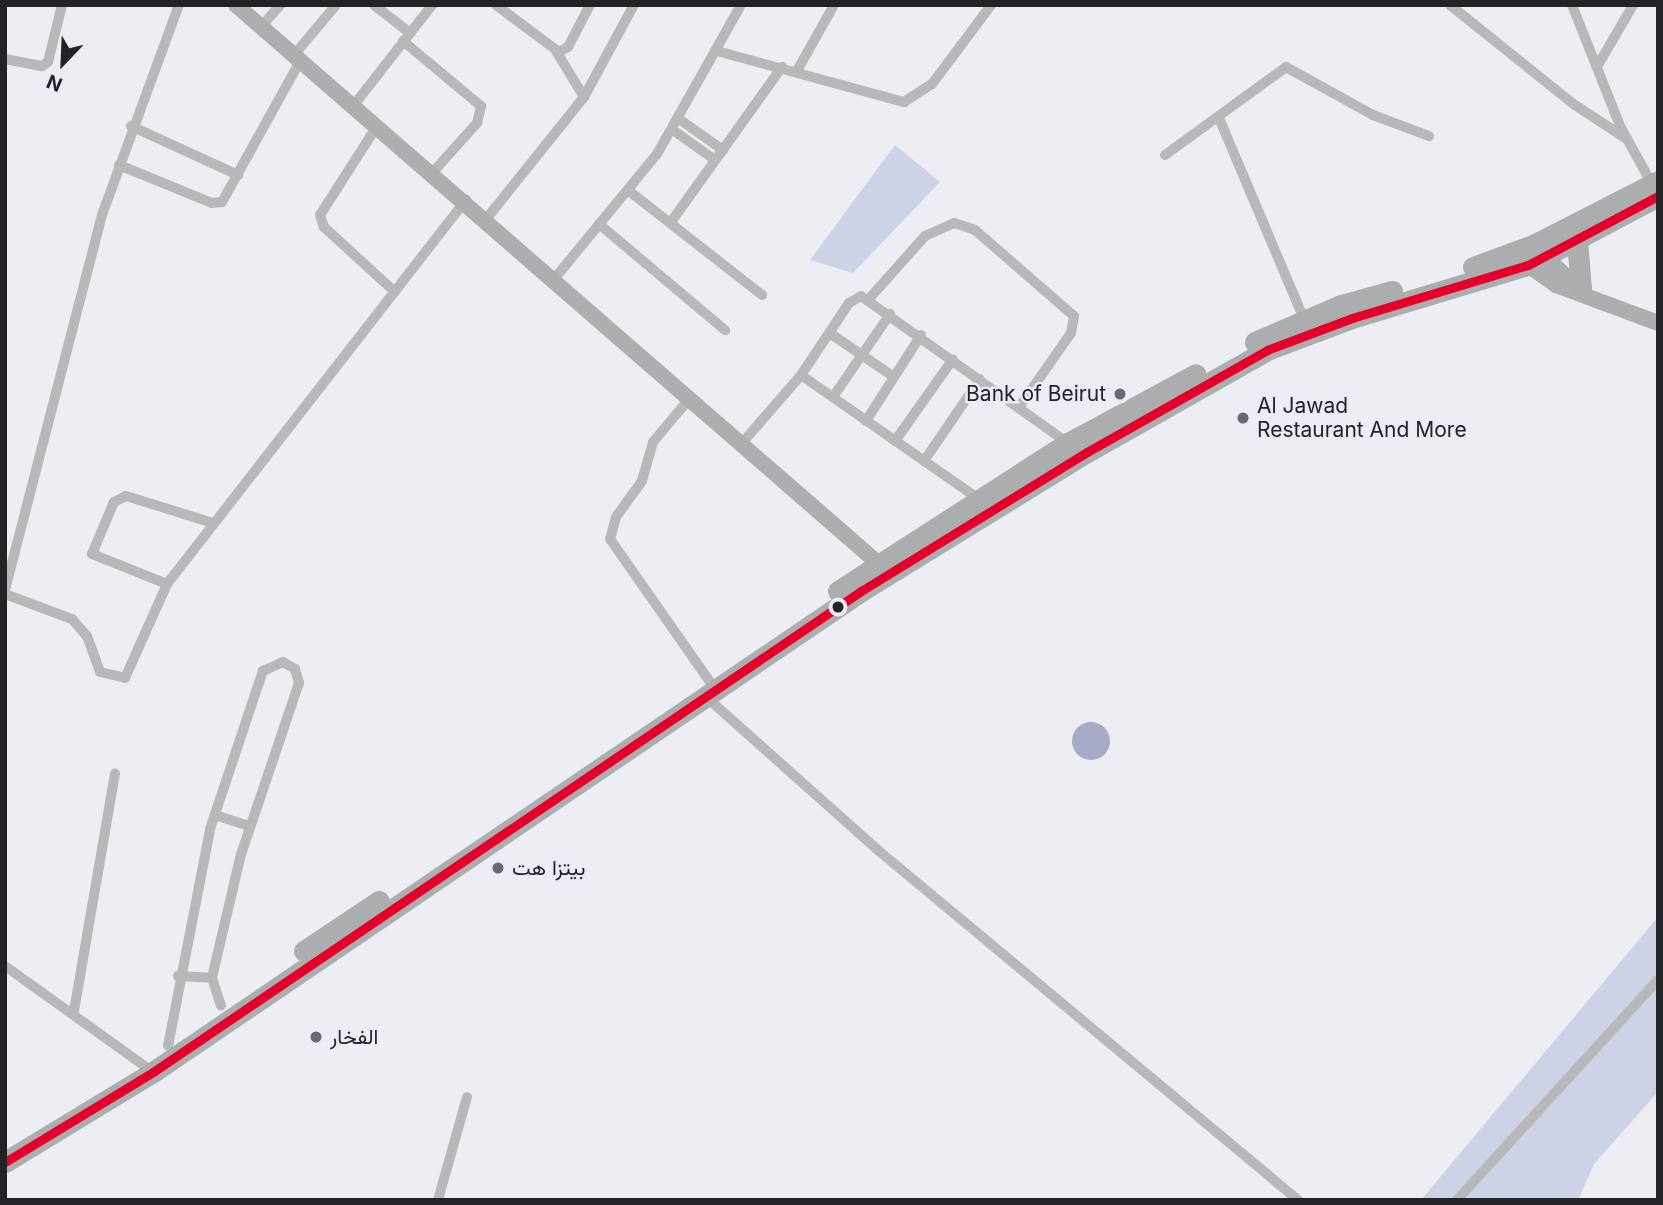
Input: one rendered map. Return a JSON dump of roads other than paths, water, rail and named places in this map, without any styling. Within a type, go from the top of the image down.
[{"type":"highway","points":[[149,1068],[168,1046],[268,984],[885,568],[979,499],[1068,443],[1304,319],[1577,241],[1656,187]]},
{"type":"highway","points":[[885,568],[1267,350],[1530,255],[1656,187]]},
{"type":"highway","points":[[1577,241],[1583,291]]},
{"type":"highway","points":[[5,1162],[122,1088],[213,1016]]},
{"type":"main road","points":[[236,5],[377,126],[434,171],[885,568]]},
{"type":"main road","points":[[1530,255],[1556,285],[1583,291],[1658,323]]},
{"type":"street","points":[[5,59],[48,62],[61,5]]},
{"type":"street","points":[[179,5],[131,126],[119,165],[5,592],[72,619],[88,636],[100,672],[119,680],[125,678],[167,584],[466,200]]},
{"type":"street","points":[[261,27],[280,5]]},
{"type":"street","points":[[119,165],[212,203],[222,202],[297,58],[336,5]]},
{"type":"street","points":[[374,5],[481,106],[477,123],[434,171]]},
{"type":"street","points":[[354,105],[432,5]]},
{"type":"street","points":[[496,5],[556,51],[584,97]]},
{"type":"street","points":[[556,51],[568,47],[590,5]]},
{"type":"street","points":[[487,218],[584,97],[634,5]]},
{"type":"street","points":[[555,278],[629,191],[673,130],[741,5]]},
{"type":"street","points":[[798,69],[834,5]]},
{"type":"street","points":[[717,51],[798,69],[904,102],[932,84],[991,5]]},
{"type":"street","points":[[1450,5],[1575,105],[1627,139]]},
{"type":"street","points":[[1572,5],[1627,139],[1656,187]]},
{"type":"street","points":[[1598,65],[1633,5]]},
{"type":"street","points":[[671,222],[782,67]]},
{"type":"street","points":[[1166,155],[1286,67],[1373,115],[1429,136]]},
{"type":"street","points":[[1219,118],[1304,319]]},
{"type":"street","points":[[679,119],[723,150]]},
{"type":"street","points":[[131,126],[238,175]]},
{"type":"street","points":[[377,126],[320,215],[324,227],[395,292]]},
{"type":"street","points":[[673,130],[715,160]]},
{"type":"street","points":[[629,191],[762,295]]},
{"type":"street","points":[[868,300],[925,236],[961,222],[975,230],[1074,316],[1071,333],[1020,405]]},
{"type":"street","points":[[599,224],[725,330]]},
{"type":"street","points":[[743,442],[801,375],[855,297],[868,300],[921,335],[1020,405],[1068,443]]},
{"type":"street","points":[[833,397],[890,314]]},
{"type":"street","points":[[831,334],[894,377]]},
{"type":"street","points":[[866,421],[921,335]]},
{"type":"street","points":[[895,441],[953,359]]},
{"type":"street","points":[[801,375],[979,499]]},
{"type":"street","points":[[925,461],[980,379]]},
{"type":"street","points":[[690,398],[653,442],[642,481],[616,517],[610,539],[707,689],[879,851],[1298,1200]]},
{"type":"street","points":[[167,584],[92,554],[114,502],[126,496],[213,523]]},
{"type":"street","points":[[168,1046],[178,976],[215,816],[263,671],[275,662],[289,664],[299,683],[248,826],[212,978],[213,1016]]},
{"type":"street","points":[[74,1011],[115,775]]},
{"type":"street","points":[[215,816],[248,826]]},
{"type":"street","points":[[5,966],[74,1011],[149,1068]]},
{"type":"street","points":[[178,976],[212,978]]},
{"type":"street","points":[[1457,1200],[1658,980]]},
{"type":"street","points":[[438,1200],[467,1097]]},
{"type":"place","name":"Bank of Beirut","points":[[1120,394]]},
{"type":"place","name":"Al Jawad Restaurant And More","points":[[1243,418]]},
{"type":"place","name":"بيتزا هت","points":[[498,868]]},
{"type":"place","name":"الفخار","points":[[316,1037]]}]
